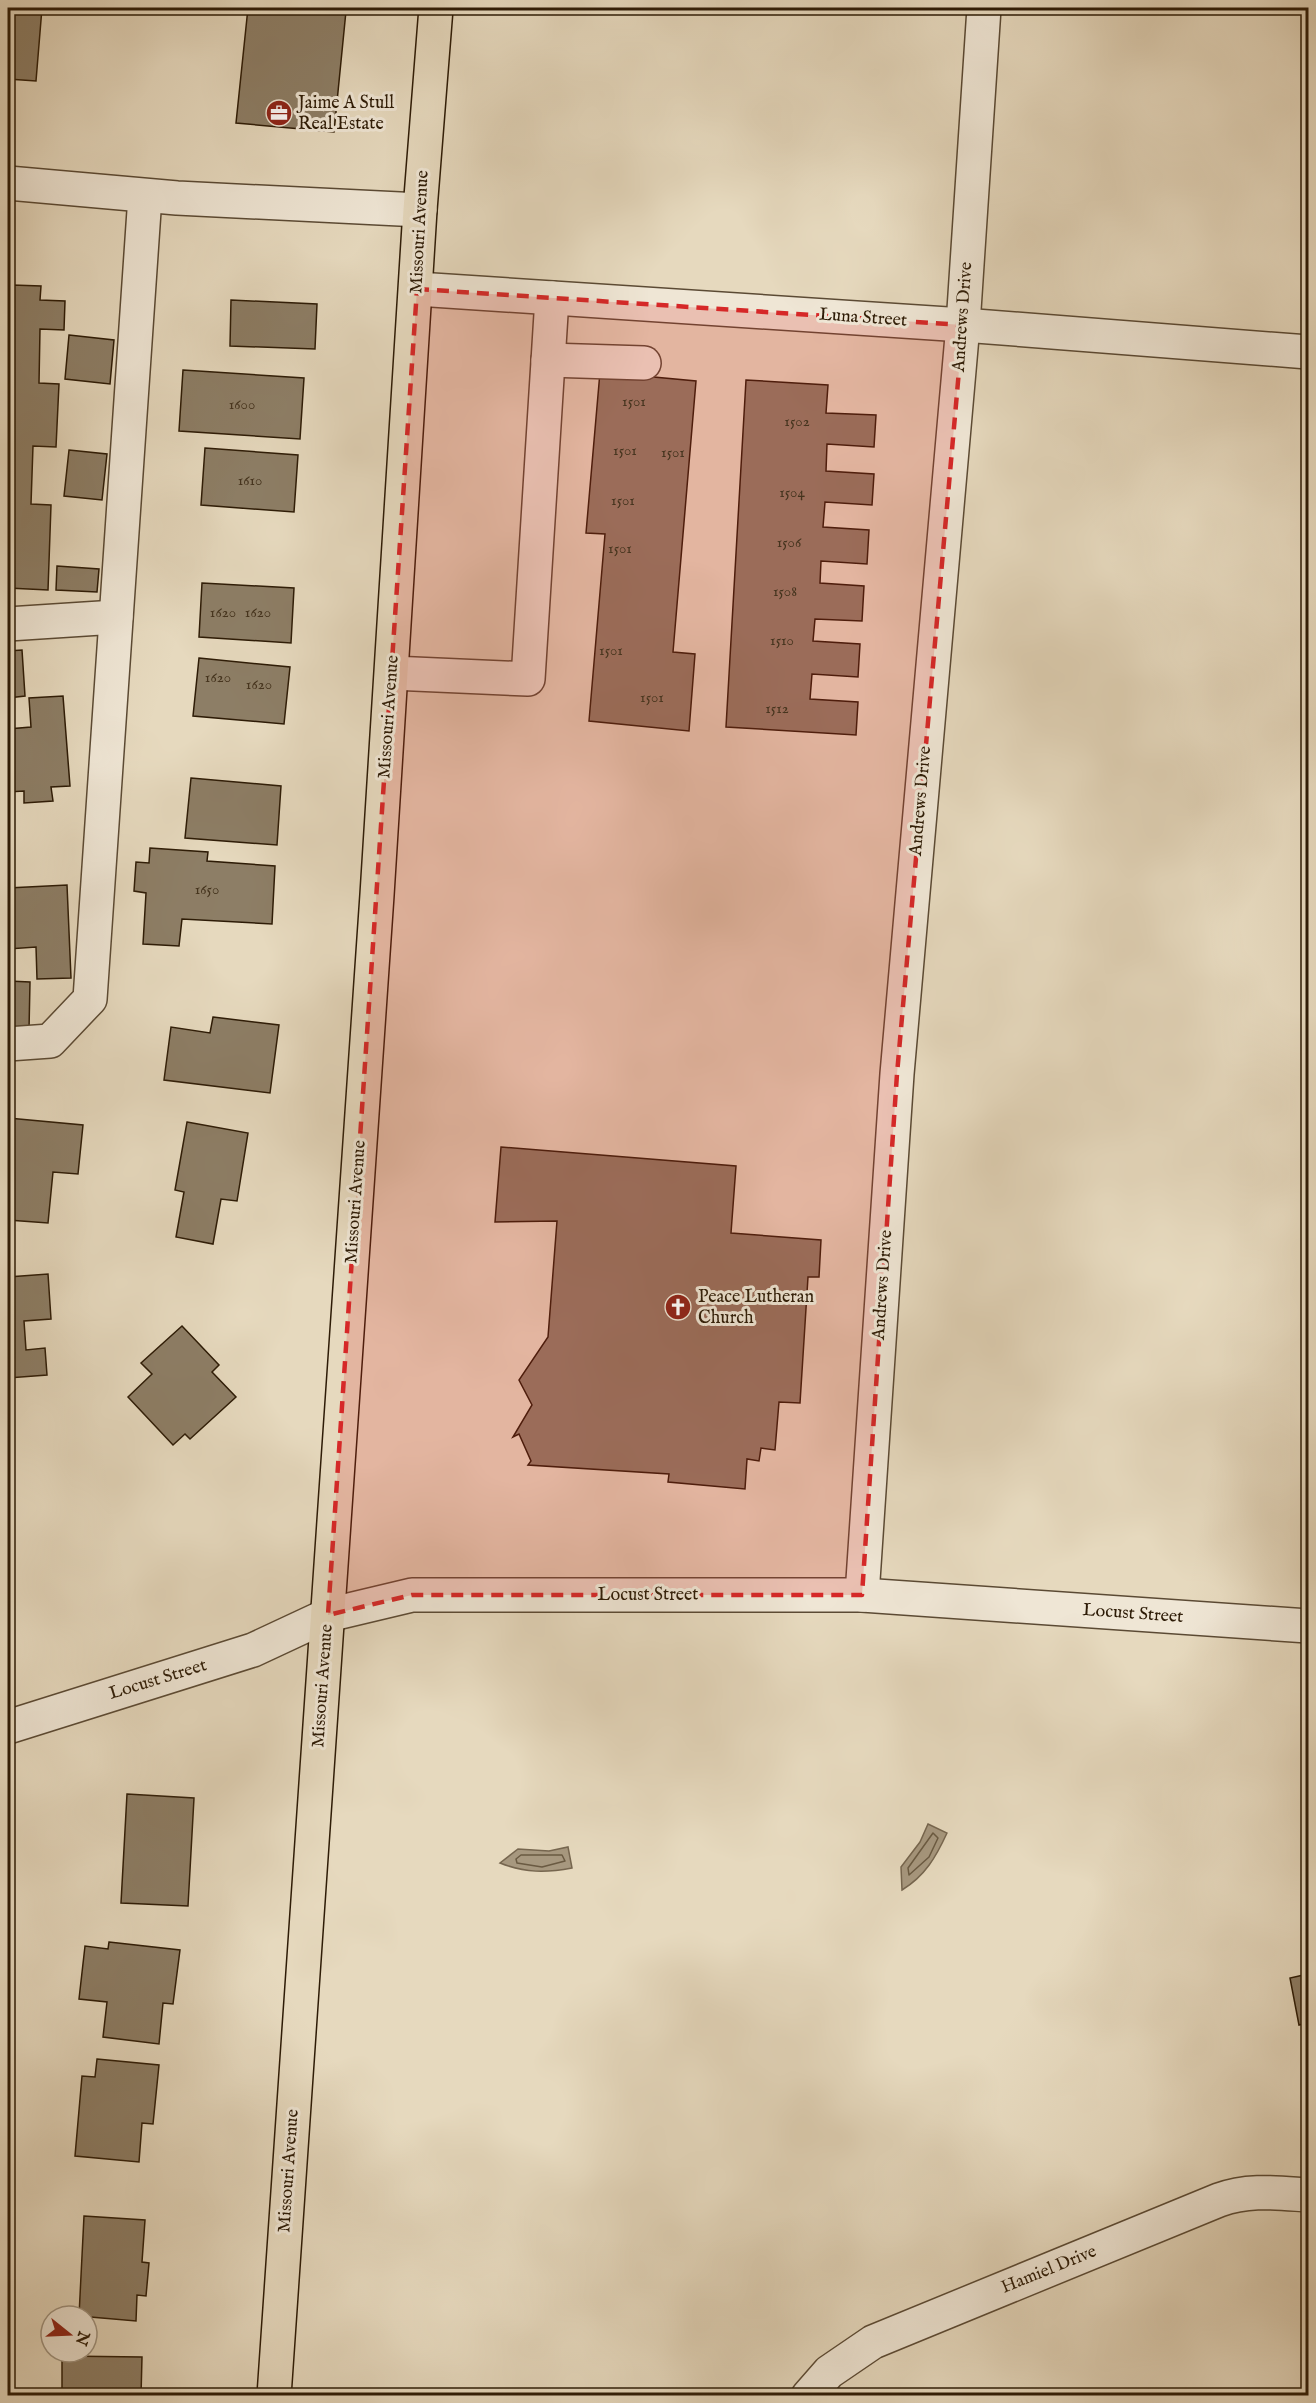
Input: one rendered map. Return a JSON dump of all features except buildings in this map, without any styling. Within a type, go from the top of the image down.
[{"type":"main road","name":"Missouri Avenue","points":[[274,2396],[392,673],[417,290],[420,210],[436,8]]},
{"type":"street","name":"Andrews Drive","points":[[862,1595],[897,1074],[963,325],[984,8]]},
{"type":"street","points":[[8,183],[145,196],[420,210]]},
{"type":"street","points":[[8,1044],[50,1041],[90,999],[145,196]]},
{"type":"street","name":"Luna Street","points":[[417,290],[963,325],[1308,352]]},
{"type":"street","points":[[392,673],[528,679],[552,298]]},
{"type":"street","points":[[548,360],[644,363]]},
{"type":"street","points":[[8,624],[116,617]]},
{"type":"street","name":"Locust Street","points":[[8,1727],[254,1650],[328,1615],[412,1595],[862,1595],[1308,1626]]},
{"type":"street","name":"Hamiel Drive","points":[[808,2396],[829,2372],[873,2342],[1219,2200],[1232,2195],[1263,2192],[1308,2195]]},
{"type":"highlighted area","points":[[417,289],[963,325],[897,1074],[862,1595],[412,1595],[328,1615]]},
{"type":"water","points":[[928,1824],[947,1833],[929,1865],[917,1879],[902,1890],[901,1867],[920,1842]]},
{"type":"water","points":[[568,1847],[572,1868],[536,1871],[518,1869],[500,1863],[518,1849],[549,1851]]},
{"type":"place","name":"Jaime A Stull Real Estate","points":[[279,113]]},
{"type":"place","name":"Peace Lutheran Church","points":[[678,1307]]}]
